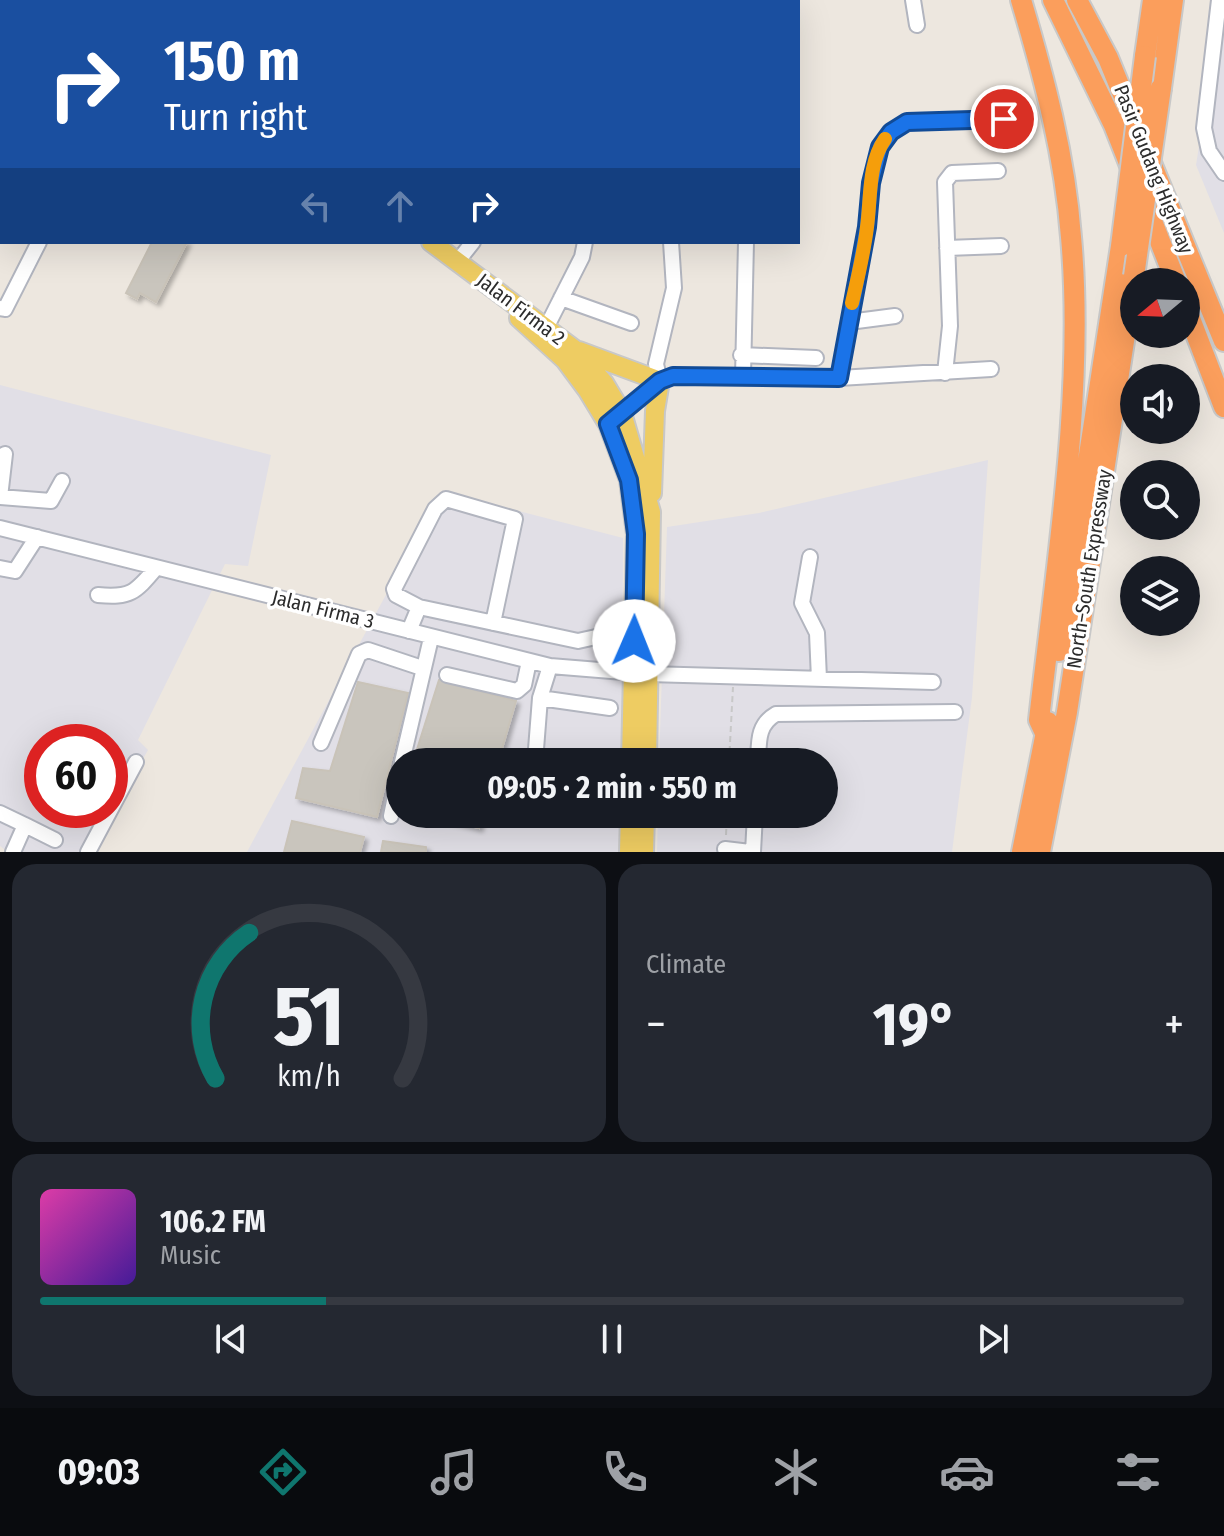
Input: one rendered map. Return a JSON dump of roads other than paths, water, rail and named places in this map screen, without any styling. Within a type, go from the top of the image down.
[{"type":"highway","points":[[1021,0],[1052,111],[1072,251],[1074,326],[1070,408],[1039,720],[1046,735]]},
{"type":"highway","name":"Pasir Gudang Highway","points":[[1053,0],[1114,125],[1170,268]]},
{"type":"highway","name":"Pasir Gudang Highway","points":[[1077,0],[1108,58],[1222,335]]},
{"type":"highway","name":"North–South Expressway","points":[[1022,852],[1046,735],[1121,246],[1153,0]]},
{"type":"highway","name":"North–South Expressway","points":[[1040,852],[1067,712],[1173,0]]},
{"type":"highway","points":[[1200,344],[1224,407]]},
{"type":"main road","name":"Jalan Firma 2","points":[[434,244],[544,332],[574,349],[604,383],[651,512],[641,673],[633,748]]},
{"type":"main road","name":"Jalan Firma 2","points":[[544,332],[615,418],[629,480],[636,534],[646,748]]},
{"type":"main road","points":[[574,349],[660,381],[655,411],[651,512]]},
{"type":"main road","points":[[629,852],[630,828]]},
{"type":"main road","points":[[644,852],[645,828]]},
{"type":"street","points":[[913,0],[917,25]]},
{"type":"street","points":[[1089,0],[1108,58]]},
{"type":"street","points":[[1219,0],[1204,128],[1209,151],[1222,166]]},
{"type":"street","points":[[839,378],[867,227],[871,183],[880,147],[891,132],[907,122],[1004,119]]},
{"type":"street","points":[[945,373],[950,326],[945,182],[952,173],[998,171]]},
{"type":"street","points":[[0,308],[5,309],[38,244]]},
{"type":"street","points":[[457,262],[471,244]]},
{"type":"street","points":[[544,332],[582,257],[585,244]]},
{"type":"street","points":[[660,381],[656,364],[674,288],[671,244]]},
{"type":"street","points":[[743,376],[741,355],[746,244]]},
{"type":"street","points":[[947,248],[1001,246]]},
{"type":"street","points":[[561,298],[631,323]]},
{"type":"street","points":[[849,322],[895,316]]},
{"type":"street","points":[[741,355],[816,358]]},
{"type":"street","points":[[615,418],[660,381],[683,375],[839,378],[991,369]]},
{"type":"street","points":[[5,454],[0,497],[51,501],[62,481]]},
{"type":"street","points":[[493,623],[515,519],[446,499],[435,509],[394,589],[399,598],[419,607],[493,623],[578,641],[605,635]]},
{"type":"street","name":"Jalan Firma 3","points":[[0,528],[550,666],[641,673],[933,682]]},
{"type":"street","points":[[0,568],[15,571],[37,537]]},
{"type":"street","points":[[810,557],[802,603],[816,628],[819,679]]},
{"type":"street","points":[[98,595],[124,597],[141,586],[156,568]]},
{"type":"street","points":[[409,631],[419,607]]},
{"type":"street","points":[[405,748],[431,638]]},
{"type":"street","points":[[321,743],[359,654],[368,650],[422,668]]},
{"type":"street","points":[[447,675],[517,691],[524,685],[529,661]]},
{"type":"street","points":[[536,748],[540,698],[550,666]]},
{"type":"street","points":[[540,698],[610,708]]},
{"type":"street","points":[[759,748],[760,732],[767,719],[776,714],[955,712]]},
{"type":"street","points":[[88,852],[136,762]]},
{"type":"street","points":[[0,813],[24,825]]},
{"type":"street","points":[[13,852],[24,827]]},
{"type":"street","points":[[31,828],[55,840]]},
{"type":"street","points":[[725,849],[751,852],[754,828]]}]
